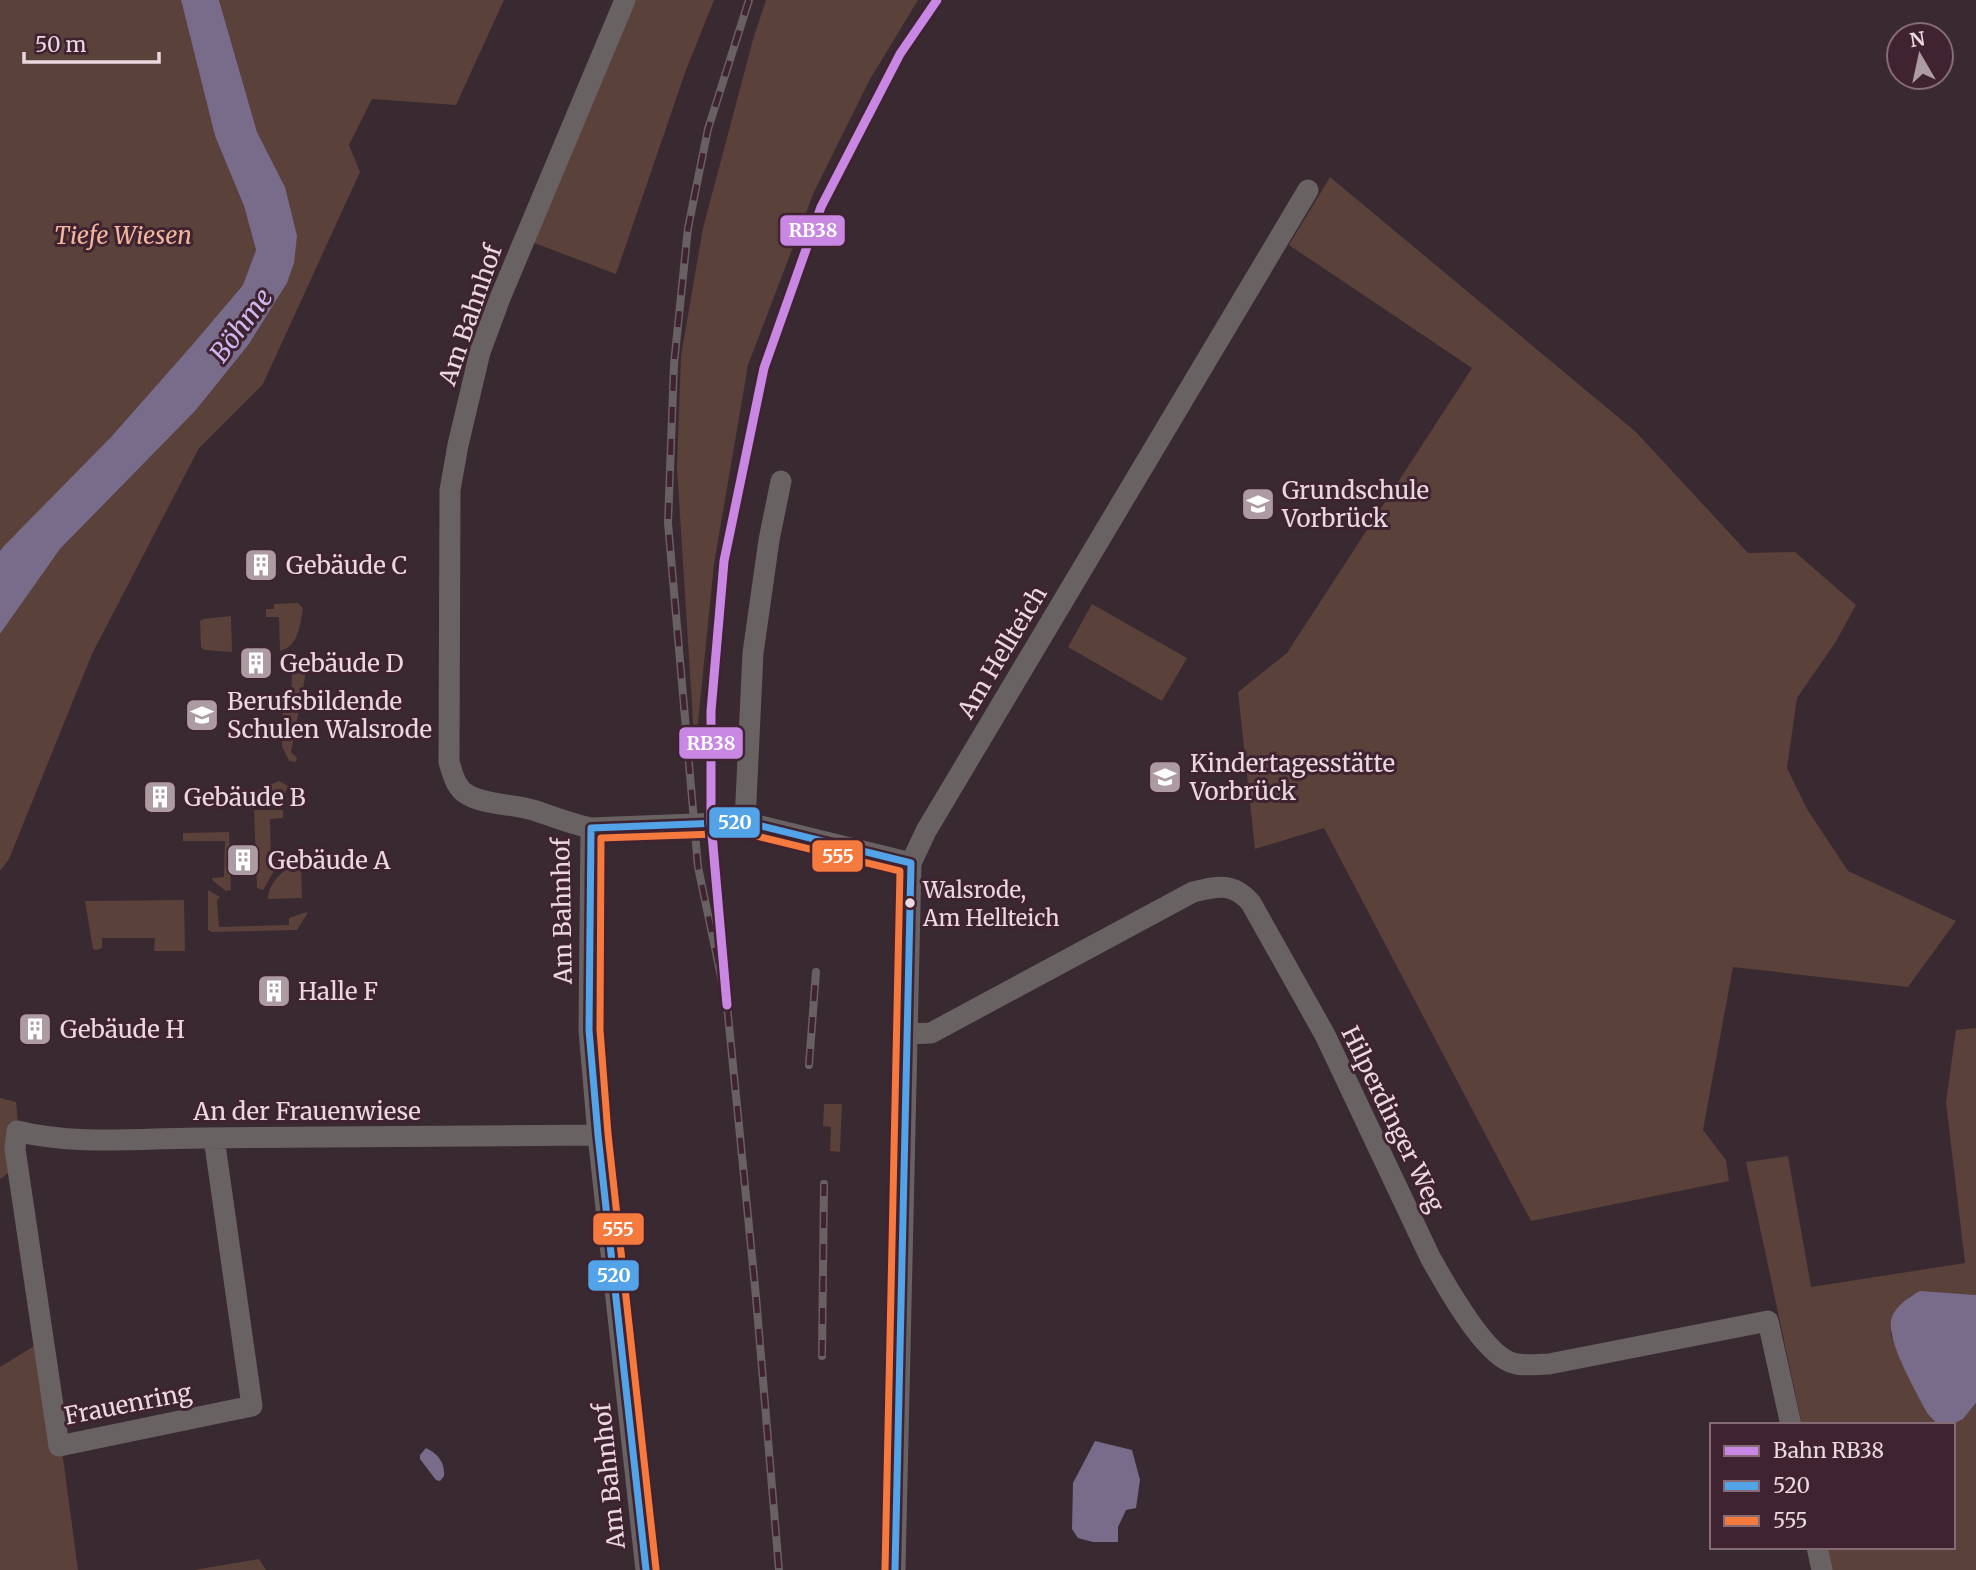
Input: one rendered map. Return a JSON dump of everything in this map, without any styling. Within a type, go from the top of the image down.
[{"type":"street","name":"Am Bahnhof","points":[[625,0],[480,352],[458,445],[450,491],[449,762],[454,782],[466,794],[481,800],[534,810],[570,824],[591,828],[589,1030],[646,1570]]},
{"type":"street","name":"Am Hellteich","points":[[911,863],[926,831],[1308,190]]},
{"type":"street","points":[[745,822],[753,653],[769,540],[781,481]]},
{"type":"street","points":[[591,828],[745,822],[911,863],[895,1570]]},
{"type":"street","name":"Hilperdinger Weg","points":[[908,1034],[931,1033],[1193,892],[1214,887],[1231,887],[1251,902],[1325,1035],[1430,1257],[1491,1350],[1509,1362],[1522,1365],[1549,1364],[1768,1321],[1791,1423]]},
{"type":"street","name":"An der Frauenwiese","points":[[17,1131],[70,1140],[598,1135]]},
{"type":"street","name":"Frauenring","points":[[17,1131],[15,1149],[59,1446],[252,1406],[214,1138]]},
{"type":"street","points":[[1817,1549],[1822,1570]]},
{"type":"green space","name":"Tiefe Wiesen","points":[[0,0],[181,0],[215,136],[244,206],[256,250],[243,285],[193,344],[111,437],[0,551]]},
{"type":"green space","points":[[219,0],[504,0],[456,105],[372,99],[349,145],[360,172],[263,384],[199,448],[92,654],[9,859],[0,871],[0,634],[60,549],[196,410],[249,344],[287,283],[285,187],[257,132]]},
{"type":"green space","points":[[633,0],[714,0],[686,70],[616,274],[529,241]]},
{"type":"green space","points":[[766,0],[918,0],[869,81],[814,192],[748,365],[714,564],[695,752],[677,468],[681,356],[703,228]]},
{"type":"green space","points":[[1330,177],[1636,432],[1748,553],[1795,552],[1856,605],[1835,643],[1797,698],[1787,768],[1807,809],[1848,871],[1956,921],[1908,987],[1733,967],[1703,1130],[1726,1160],[1729,1181],[1531,1221],[1324,828],[1255,849],[1238,692],[1287,653],[1472,368],[1289,245]]},
{"type":"green space","points":[[298,603],[303,608],[298,634],[291,645],[280,651],[279,617],[266,617],[266,609],[274,609],[274,604]]},
{"type":"green space","points":[[1092,604],[1187,658],[1162,701],[1068,647]]},
{"type":"green space","points":[[231,616],[232,652],[204,650],[201,647],[200,621]]},
{"type":"green space","points":[[306,672],[291,752],[297,758],[296,762],[289,761],[282,746],[283,706],[284,701],[291,697],[292,674]]},
{"type":"green space","points":[[279,781],[288,786],[282,800],[254,801],[254,792]]},
{"type":"green space","points":[[254,810],[283,810],[283,818],[270,819],[271,859],[281,859],[263,890],[257,888]]},
{"type":"green space","points":[[229,832],[231,890],[226,891],[212,878],[224,877],[225,841],[183,841],[183,833]]},
{"type":"green space","points":[[294,865],[301,865],[302,898],[268,899],[276,879]]},
{"type":"green space","points":[[208,890],[220,897],[217,900],[219,927],[289,925],[289,918],[307,914],[297,930],[212,932],[208,930]]},
{"type":"green space","points":[[184,900],[185,951],[154,951],[155,938],[102,938],[102,948],[93,949],[85,901]]},
{"type":"green space","points":[[1976,1028],[1976,1295],[1920,1292],[1910,1296],[1892,1317],[1891,1335],[1927,1413],[1936,1423],[1802,1423],[1746,1162],[1788,1156],[1811,1287],[1965,1263],[1946,1102],[1956,1030]]},
{"type":"green space","points":[[0,1098],[16,1102],[22,1164],[0,1179]]},
{"type":"green space","points":[[824,1104],[842,1104],[840,1152],[830,1151],[831,1127],[823,1126]]},
{"type":"green space","points":[[47,1338],[78,1570],[0,1570],[0,1367]]},
{"type":"green space","points":[[1976,1403],[1976,1570],[1832,1570],[1827,1549],[1955,1549],[1955,1423],[1963,1419]]},
{"type":"green space","points":[[259,1559],[266,1570],[194,1570]]},
{"type":"water","name":"Böhme","points":[[181,0],[219,0],[257,132],[285,187],[297,236],[294,263],[287,283],[249,344],[196,410],[60,549],[0,634],[0,551],[111,437],[193,344],[243,285],[256,250],[244,206],[215,136]]},
{"type":"water","points":[[1920,1291],[1976,1295],[1976,1403],[1963,1419],[1955,1423],[1936,1423],[1927,1413],[1897,1351],[1891,1326],[1892,1317]]},
{"type":"water","points":[[1095,1441],[1132,1450],[1140,1480],[1136,1508],[1126,1510],[1118,1527],[1118,1542],[1093,1542],[1078,1538],[1072,1529],[1073,1483]]},
{"type":"water","points":[[426,1448],[442,1463],[444,1476],[440,1481],[436,1480],[420,1459]]},
{"type":"railway","points":[[749,0],[708,129],[688,228],[674,364],[668,523],[698,867],[727,1005],[756,1297],[779,1570]]},
{"type":"railway","points":[[809,1065],[816,972]]},
{"type":"railway","points":[[822,1356],[824,1184]]},
{"type":"rail line","name":"RB38","points":[[727,1005],[711,823],[711,711],[724,561],[764,368],[821,207],[900,54],[937,0]]},
{"type":"transit line","name":"520","points":[[646,1570],[589,1030],[591,828],[745,822],[911,863],[895,1570]]},
{"type":"transit line","name":"555","points":[[656,1569],[608,1134],[600,1030],[601,838],[744,833],[900,871],[885,1570]]},
{"type":"place","name":"Grundschule Vorbrück","points":[[1258,504]]},
{"type":"place","name":"Gebäude C","points":[[261,565]]},
{"type":"place","name":"Gebäude D","points":[[256,663]]},
{"type":"place","name":"Berufsbildende Schulen Walsrode","points":[[202,715]]},
{"type":"place","name":"Kindertagesstätte Vorbrück","points":[[1165,777]]},
{"type":"place","name":"Gebäude B","points":[[160,797]]},
{"type":"place","name":"Gebäude A","points":[[243,860]]},
{"type":"place","name":"Walsrode, Am Hellteich","points":[[910,903]]},
{"type":"place","name":"Halle F","points":[[274,991]]},
{"type":"place","name":"Gebäude H","points":[[35,1029]]}]
